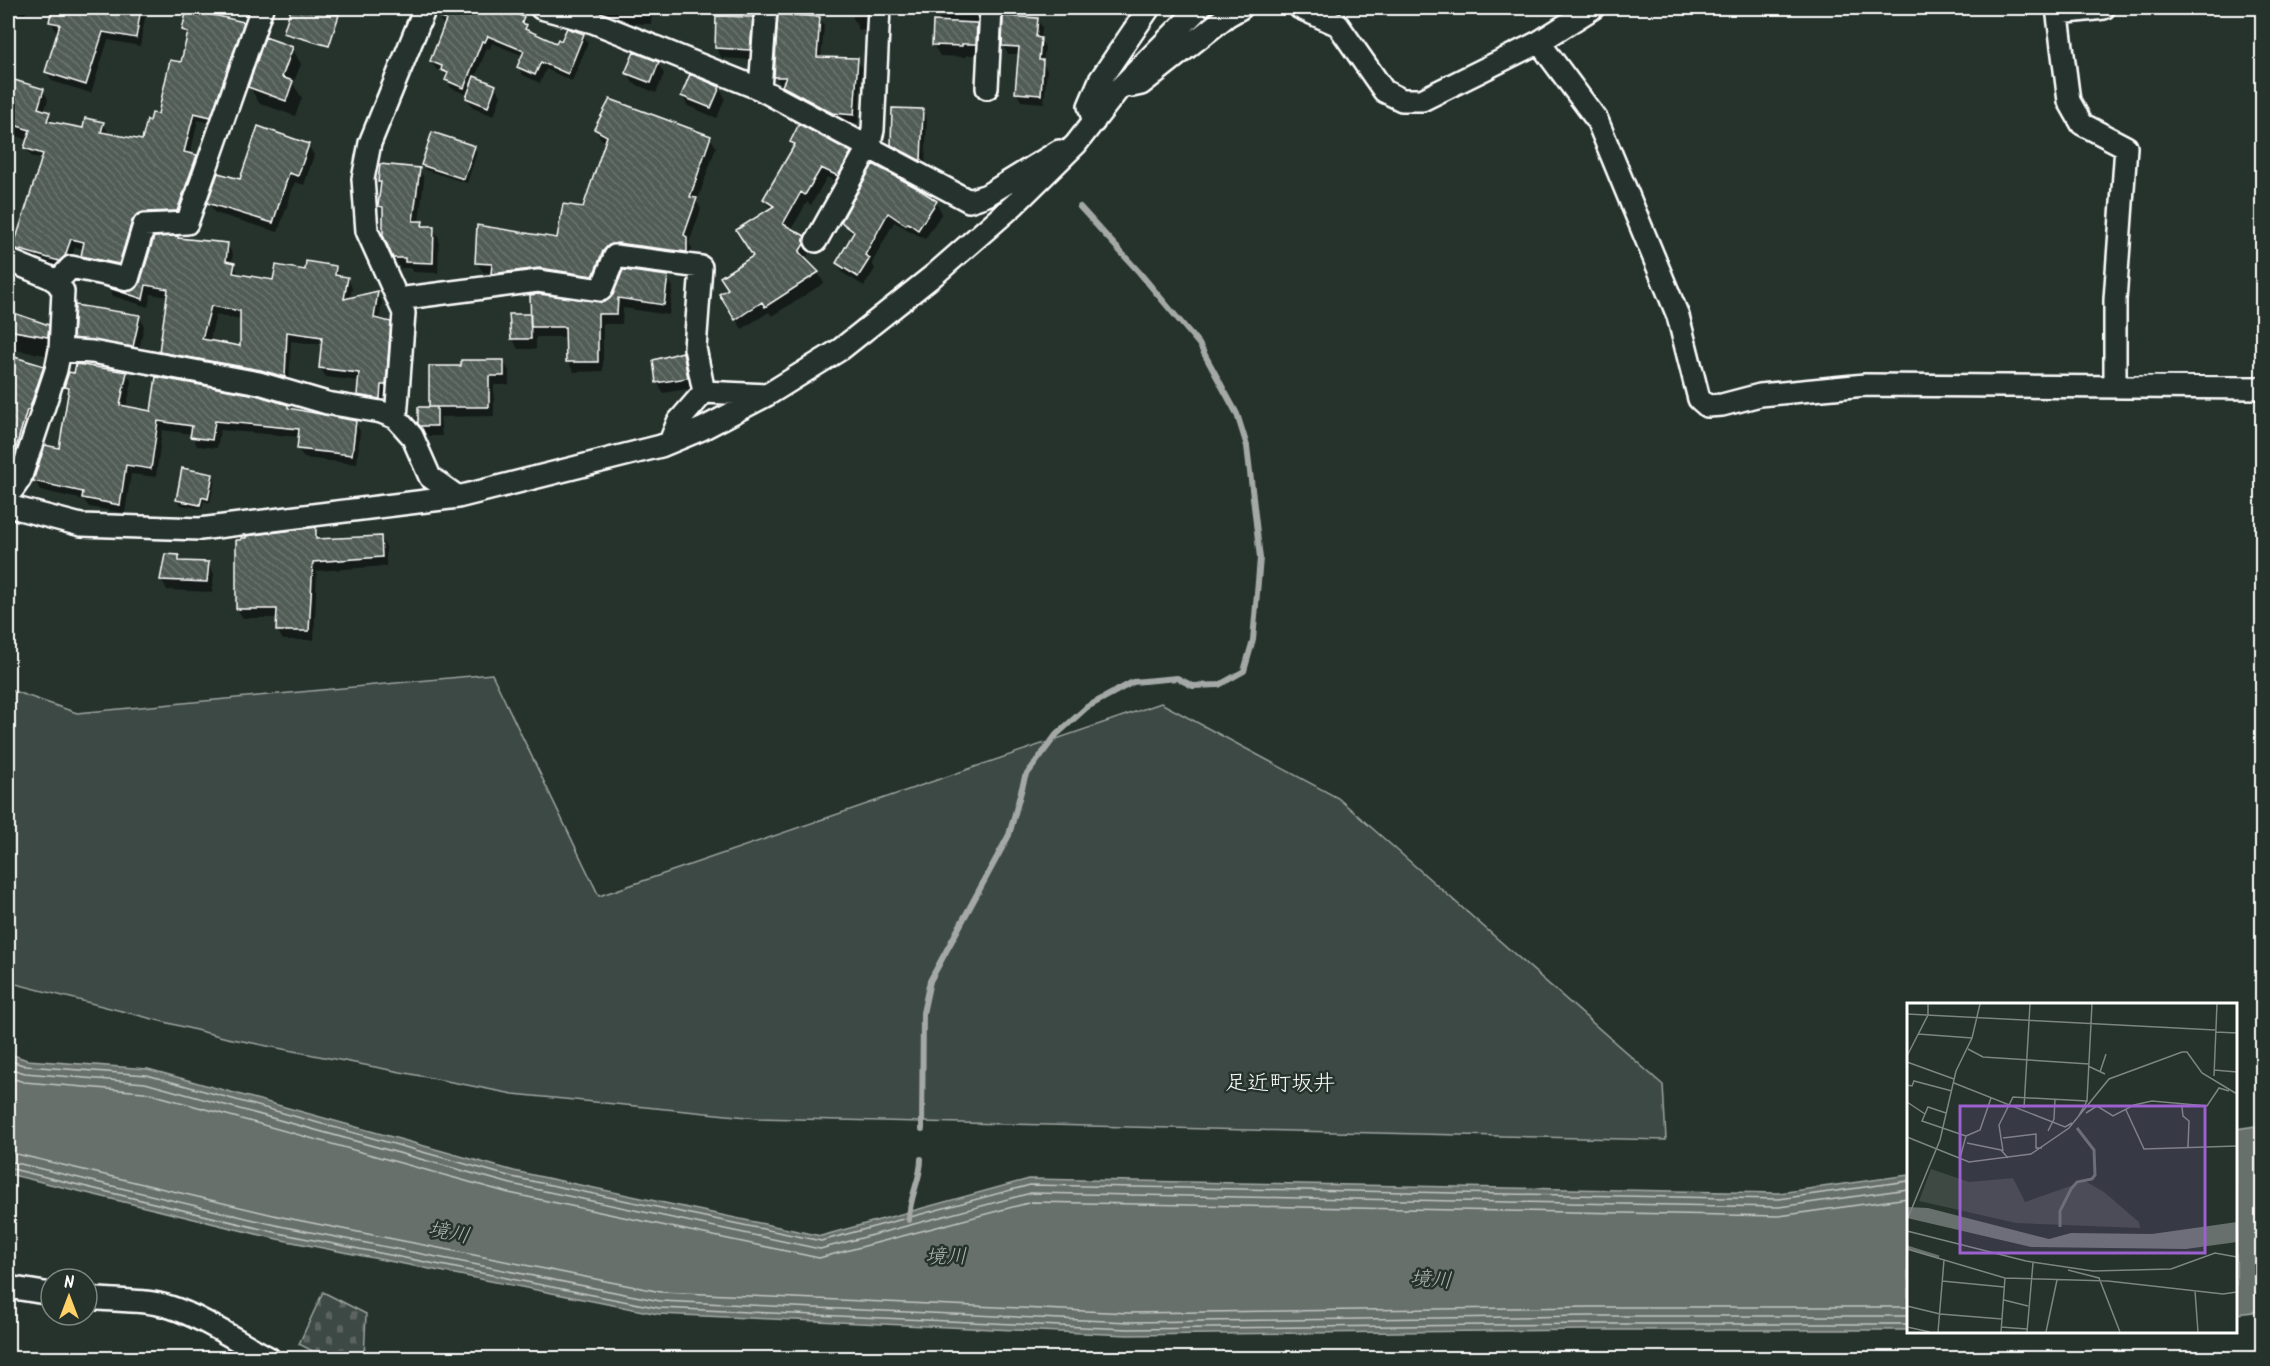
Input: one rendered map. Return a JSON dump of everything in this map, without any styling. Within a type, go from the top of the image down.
[{"type":"street","points":[[57,282],[71,267],[128,279],[144,225],[187,223],[262,8]]},
{"type":"street","points":[[396,418],[404,313],[367,231],[363,179],[370,143],[425,8]]},
{"type":"street","points":[[541,8],[593,15],[760,89],[969,201],[987,195],[1051,154],[1076,144]]},
{"type":"street","points":[[760,89],[766,8]]},
{"type":"street","points":[[816,241],[869,146],[873,130],[879,8]]},
{"type":"street","points":[[987,88],[991,8]]},
{"type":"street","points":[[1094,122],[1089,106],[1100,80],[1149,8]]},
{"type":"street","points":[[8,506],[81,525],[200,529],[458,497],[670,442],[702,429],[767,395],[841,349],[934,275],[1014,205],[1076,144],[1117,91],[1199,8]]},
{"type":"street","points":[[1117,91],[1141,84],[1227,16],[1241,8]]},
{"type":"street","points":[[1300,8],[1338,25],[1384,91],[1402,100],[1422,100],[1539,42],[1593,8]]},
{"type":"street","points":[[2104,8],[2058,10],[2069,101],[2082,124],[2126,147],[2115,300],[2115,385]]},
{"type":"street","points":[[1539,42],[1597,120],[1678,316],[1699,399],[1707,406],[1722,405],[1760,395],[1865,385],[2115,385],[2262,388]]},
{"type":"street","points":[[398,300],[538,281],[601,290],[615,256],[701,267],[695,348],[704,392]]},
{"type":"street","points":[[8,260],[57,282],[63,291],[60,350],[56,370],[20,479],[13,489],[8,489]]},
{"type":"street","points":[[60,350],[92,352],[259,383],[327,403],[381,412],[396,418],[412,436],[430,477],[458,497]]},
{"type":"street","points":[[704,392],[767,395]]},
{"type":"street","points":[[670,442],[678,422],[704,392]]},
{"type":"street","points":[[8,1287],[39,1292]]},
{"type":"street","points":[[99,1299],[152,1302],[171,1307],[189,1314],[269,1359]]},
{"type":"green space","points":[[492,674],[599,896],[1161,703],[1338,798],[1663,1085],[1666,1140],[757,1118],[513,1094],[227,1038],[8,982],[8,689],[77,713]]},
{"type":"green space","points":[[323,1292],[366,1314],[364,1358],[326,1358],[299,1344]]},
{"type":"water","name":"境川","points":[[8,1053],[27,1060],[148,1069],[514,1171],[821,1236],[1029,1179],[1779,1193],[1907,1175],[1907,1330],[1590,1330],[1128,1335],[658,1314],[277,1239],[8,1174]]},
{"type":"water","points":[[2262,1125],[2262,1311],[2237,1314],[2237,1129]]},
{"type":"building","points":[[52,8],[141,8],[136,38],[103,32],[86,85],[45,72],[60,24],[49,22]]},
{"type":"building","points":[[291,8],[315,8],[339,15],[329,46],[283,33]]},
{"type":"building","points":[[438,8],[502,8],[524,17],[522,23],[527,25],[525,29],[556,43],[558,39],[561,41],[567,28],[584,34],[568,74],[541,62],[535,75],[517,67],[524,51],[488,36],[485,42],[482,41],[464,88],[445,80],[448,73],[441,70],[442,66],[430,61],[446,20],[436,15]]},
{"type":"building","points":[[187,9],[244,22],[211,117],[194,113],[184,152],[197,155],[177,211],[143,212],[136,215],[132,221],[119,264],[81,256],[84,242],[71,239],[65,256],[59,261],[13,248],[43,154],[24,148],[30,130],[8,123],[8,78],[44,89],[38,108],[50,112],[47,121],[83,128],[85,118],[104,122],[101,132],[142,140],[147,120],[150,121],[152,113],[158,114],[170,60],[181,62],[188,32],[182,30]]},
{"type":"building","points":[[778,14],[820,17],[817,57],[858,58],[854,115],[832,113],[782,86],[786,77],[774,77]]},
{"type":"building","points":[[716,16],[753,17],[750,50],[715,48]]},
{"type":"building","points":[[1003,16],[1038,18],[1036,37],[1041,38],[1039,60],[1043,60],[1041,95],[1015,93],[1019,47],[1002,46]]},
{"type":"building","points":[[933,21],[977,23],[976,44],[932,45]]},
{"type":"building","points":[[265,37],[293,47],[282,77],[293,81],[286,101],[248,87]]},
{"type":"building","points":[[634,52],[659,62],[651,83],[625,73]]},
{"type":"building","points":[[690,74],[720,87],[711,108],[681,96]]},
{"type":"building","points":[[474,76],[496,85],[488,107],[466,98]]},
{"type":"building","points":[[610,99],[711,136],[690,197],[697,198],[684,235],[687,237],[687,252],[617,243],[609,245],[603,251],[593,276],[540,268],[491,274],[492,264],[475,263],[477,225],[557,238],[563,204],[583,207],[607,136],[594,129]]},
{"type":"building","points":[[892,108],[923,109],[921,161],[891,145]]},
{"type":"building","points":[[799,124],[851,152],[838,176],[821,168],[805,195],[801,192],[783,224],[805,236],[804,244],[799,252],[819,272],[765,307],[762,302],[735,320],[719,294],[728,289],[720,277],[753,256],[736,230],[774,206],[763,199],[795,144],[790,142]]},
{"type":"building","points":[[258,126],[309,144],[298,176],[289,173],[273,223],[207,203],[218,173],[240,179]]},
{"type":"building","points":[[432,132],[475,146],[464,179],[421,165]]},
{"type":"building","points":[[380,164],[420,168],[413,221],[423,221],[422,226],[434,226],[433,263],[405,262],[405,258],[393,258],[383,235],[383,207],[378,206],[381,182],[378,182]]},
{"type":"building","points":[[873,164],[937,201],[918,230],[888,213],[865,255],[870,258],[858,277],[836,263],[854,232],[841,222]]},
{"type":"building","points":[[178,236],[178,238],[228,243],[226,261],[235,263],[233,273],[273,280],[276,265],[305,270],[306,261],[336,266],[335,275],[348,277],[344,299],[378,291],[374,318],[391,322],[386,385],[381,385],[380,399],[357,395],[359,373],[319,368],[322,337],[287,332],[285,377],[261,370],[159,352],[168,289],[146,285],[143,299],[106,287],[126,292],[137,288],[154,237]],"holes":[[[211,306],[240,311],[240,346],[202,339]]]},
{"type":"building","points":[[623,270],[668,276],[664,305],[618,298],[617,314],[598,314],[598,362],[566,362],[565,327],[531,327],[530,295],[604,302],[613,295]]},
{"type":"building","points":[[75,305],[140,315],[133,347],[73,338]]},
{"type":"building","points":[[8,311],[49,325],[48,337],[8,330]]},
{"type":"building","points":[[509,314],[530,314],[531,339],[511,339]]},
{"type":"building","points":[[683,352],[688,378],[656,383],[653,360]]},
{"type":"building","points":[[8,355],[44,366],[29,410],[27,410],[12,461],[8,460]]},
{"type":"building","points":[[461,360],[504,360],[504,376],[489,376],[489,407],[429,407],[429,366],[461,366]]},
{"type":"building","points":[[76,364],[127,372],[120,405],[151,411],[156,377],[256,395],[288,405],[288,408],[356,421],[352,455],[297,449],[299,429],[215,421],[212,440],[190,437],[192,426],[158,421],[151,469],[126,465],[120,505],[82,498],[83,492],[33,481],[45,445],[59,448],[69,388],[64,387],[69,372],[74,373]]},
{"type":"building","points":[[418,407],[437,407],[437,426],[418,424]]},
{"type":"building","points":[[182,468],[213,474],[208,499],[202,497],[200,505],[176,500]]},
{"type":"building","points":[[316,527],[316,539],[381,536],[382,557],[313,562],[309,631],[276,631],[277,609],[236,609],[236,540],[246,538],[246,536]]},
{"type":"building","points":[[165,554],[179,555],[179,561],[209,562],[207,582],[160,580]]},
{"type":"waterway","points":[[922,1129],[923,1013],[930,981],[1009,835],[1025,777],[1056,735],[1087,707],[1133,682],[1177,678],[1193,686],[1219,685],[1244,671],[1253,640],[1260,558],[1247,446],[1237,414],[1199,344],[1139,272],[1080,207]]},
{"type":"waterway","points":[[909,1220],[921,1159]]},
{"type":"district","name":"足近町坂井","points":[[1280,1082]]}]
